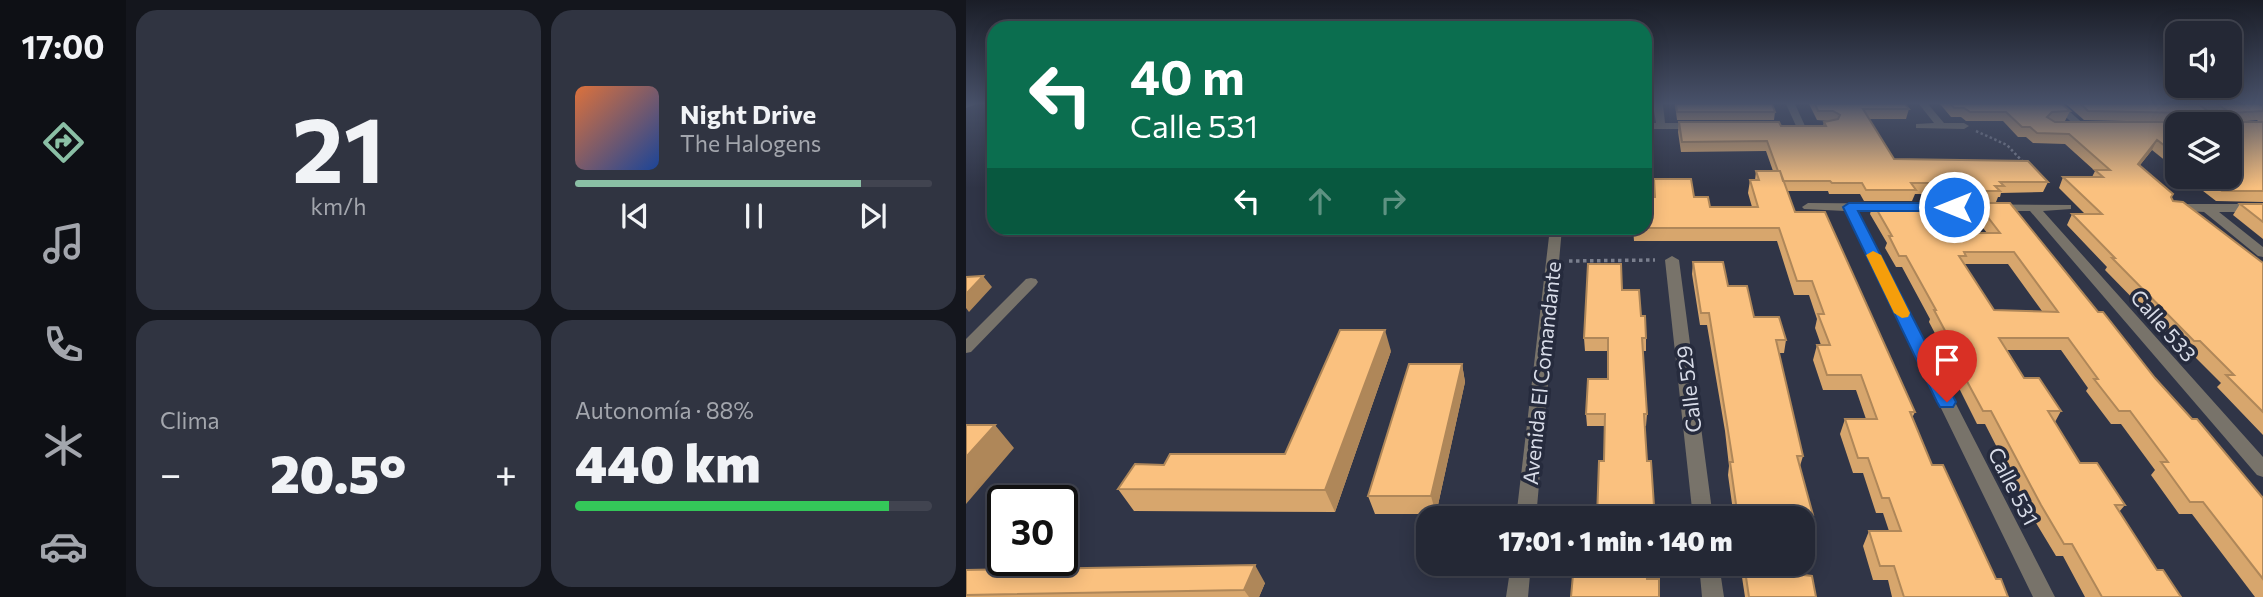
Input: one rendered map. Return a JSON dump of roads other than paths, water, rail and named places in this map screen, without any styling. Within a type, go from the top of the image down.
[{"type":"street","points":[[1808,207],[2067,207]]},
{"type":"street","name":"Calle 531","points":[[1849,207],[2044,597]]},
{"type":"street","name":"Calle 533","points":[[2033,207],[2263,470]]},
{"type":"street","points":[[2173,208],[2263,208]]},
{"type":"street","points":[[2207,208],[2263,253]]},
{"type":"street","name":"Avenida El Comandante","points":[[1527,506],[1555,235]]},
{"type":"street","name":"Calle 529","points":[[1672,260],[1702,506]]},
{"type":"street","points":[[966,348],[973,335],[1031,282]]},
{"type":"street","points":[[1517,597],[1520,576]]},
{"type":"street","points":[[1710,576],[1713,597]]}]
